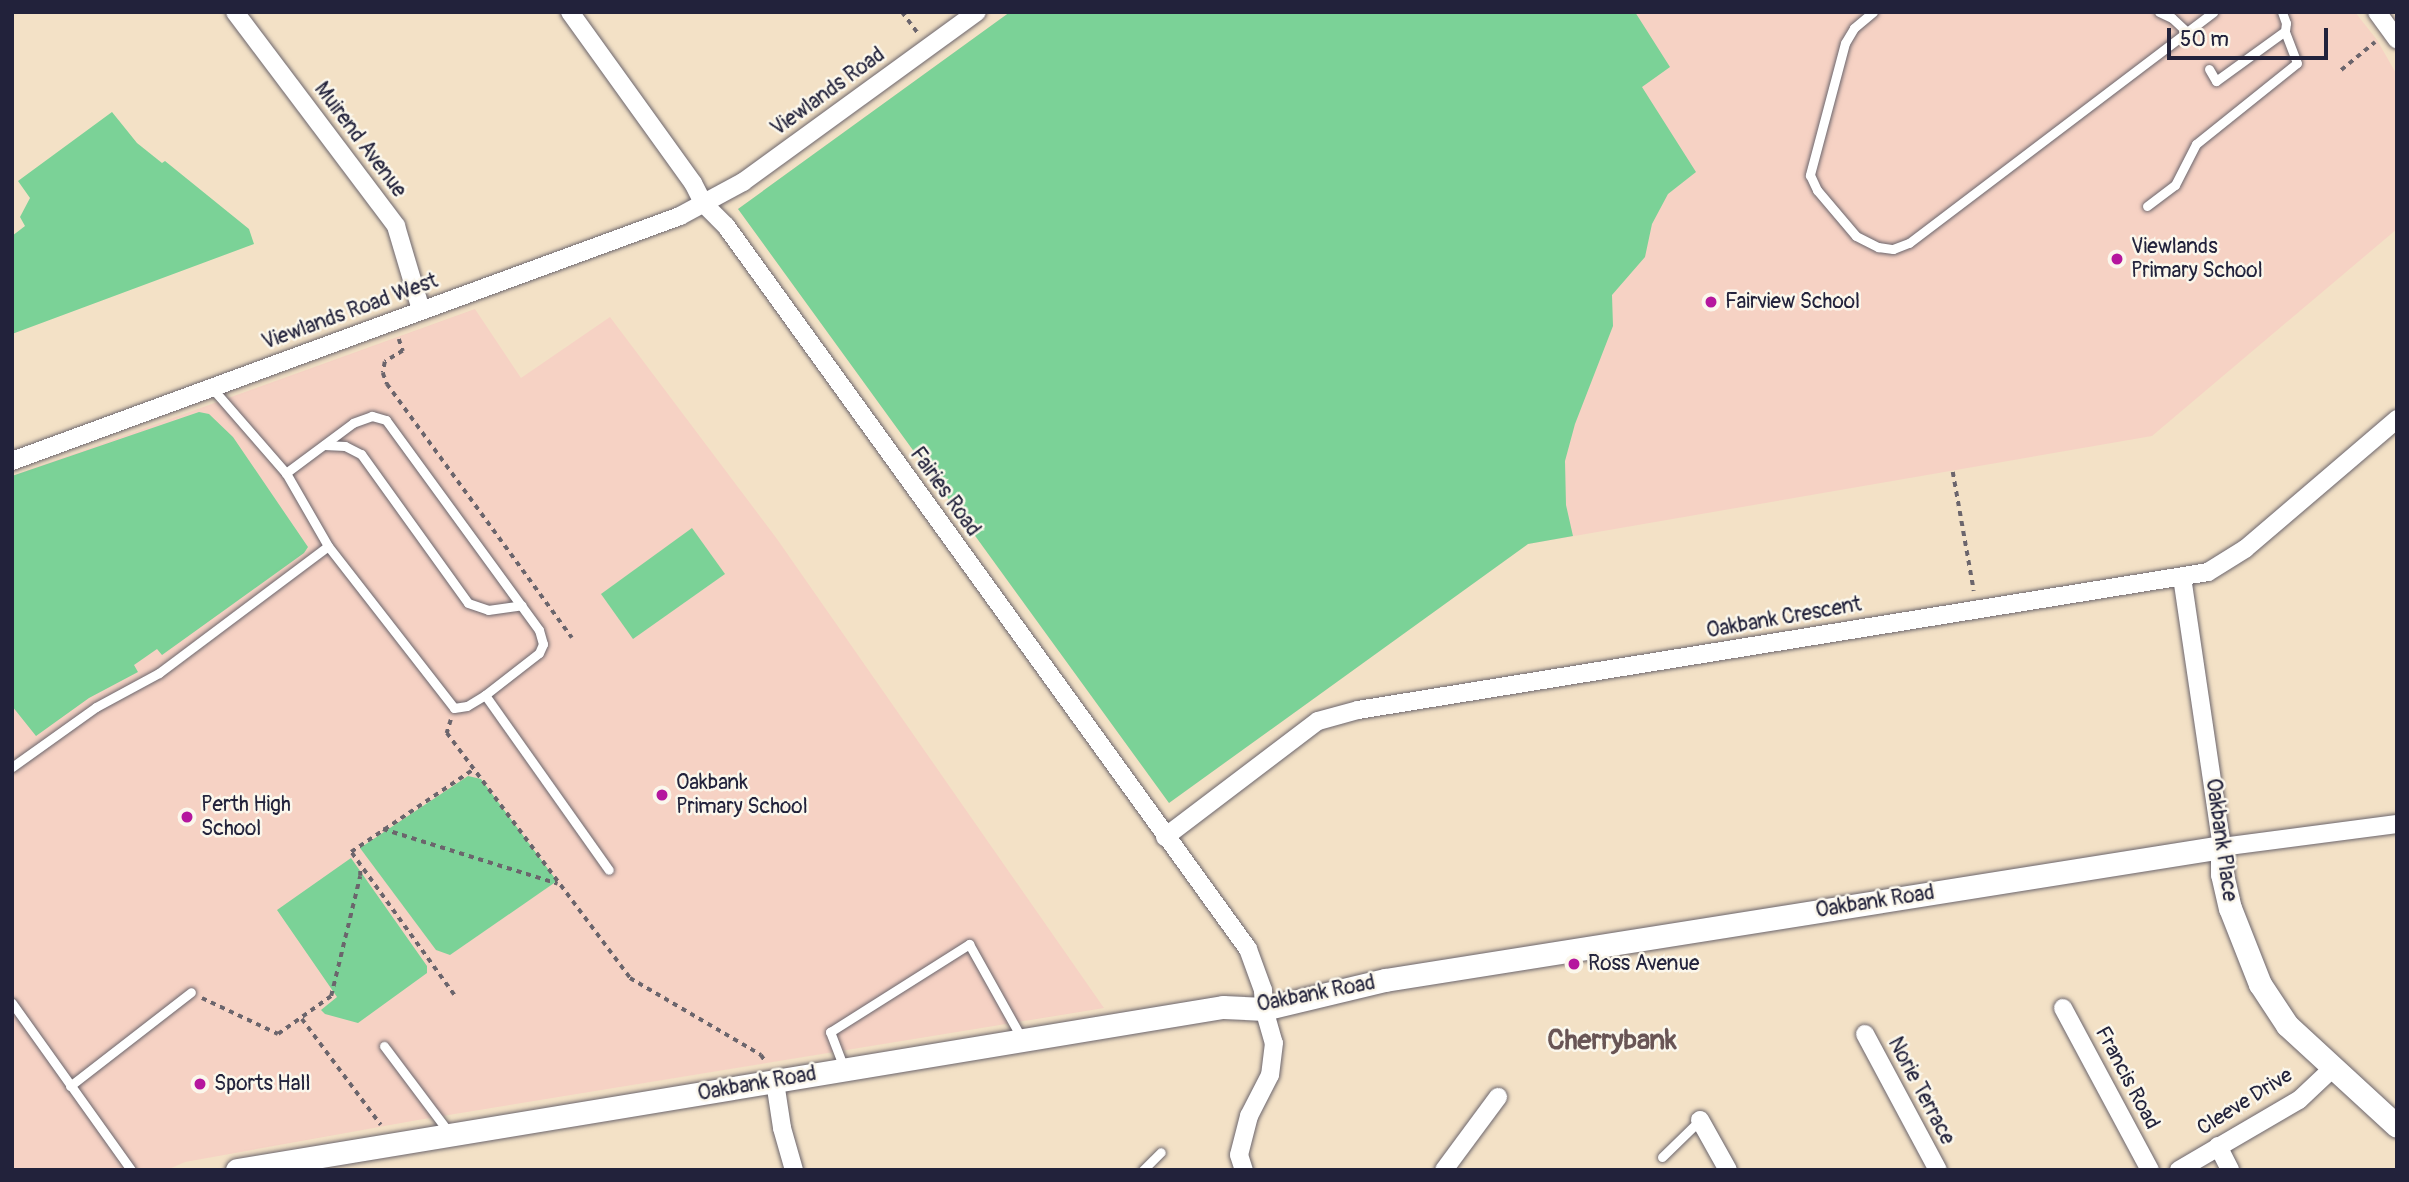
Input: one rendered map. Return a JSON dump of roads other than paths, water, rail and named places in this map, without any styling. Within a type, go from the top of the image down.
[{"type":"street","name":"Muirend Avenue","points":[[235,12],[396,226],[421,310]]},
{"type":"street","name":"Fairies Road","points":[[570,12],[693,183],[702,203],[734,238],[1248,949],[1263,990],[1264,1009]]},
{"type":"street","name":"Viewlands Road","points":[[702,203],[743,182],[977,12]]},
{"type":"street","points":[[2377,12],[2393,35]]},
{"type":"street","name":"Viewlands Road West","points":[[12,461],[211,386],[619,240],[680,216],[702,203]]},
{"type":"street","name":"Oakbank Crescent","points":[[1165,837],[1318,721],[1358,710],[2208,572],[2245,549],[2397,419]]},
{"type":"street","name":"Oakbank Place","points":[[2182,578],[2222,847],[2222,874],[2230,908],[2260,984],[2287,1025],[2397,1126]]},
{"type":"street","name":"Oakbank Road","points":[[237,1170],[319,1162],[389,1143],[775,1082],[1021,1038],[1223,1007],[1264,1009],[1385,980],[2222,847],[2397,824]]},
{"type":"street","name":"Francis Road","points":[[2063,1008],[2150,1170]]},
{"type":"street","points":[[1244,1170],[1239,1155],[1249,1116],[1270,1075],[1274,1043],[1264,1009]]},
{"type":"street","name":"Norie Terrace","points":[[1865,1034],[1938,1170]]},
{"type":"street","name":"Cleeve Drive","points":[[2179,1170],[2299,1100],[2333,1068]]},
{"type":"street","points":[[775,1082],[782,1128],[794,1170]]},
{"type":"street","points":[[1444,1170],[1498,1097]]},
{"type":"street","points":[[1700,1120],[1728,1170]]},
{"type":"street","points":[[2218,1146],[2230,1170]]},
{"type":"lane","points":[[1873,12],[1854,28],[1845,43],[1810,175],[1817,190],[1856,236],[1878,247],[1893,249],[1909,243],[2213,12]]},
{"type":"lane","points":[[2160,12],[2172,18],[2186,31]]},
{"type":"lane","points":[[2147,206],[2175,185],[2196,144],[2297,63],[2285,31],[2286,23],[2282,12]]},
{"type":"lane","points":[[2209,69],[2218,83],[2285,31]]},
{"type":"lane","points":[[211,386],[286,472],[328,546],[454,708],[467,706],[485,695],[539,653],[542,637],[522,605],[386,420],[372,416],[362,419],[286,472]]},
{"type":"lane","points":[[324,445],[345,446],[361,454],[468,603],[488,610],[522,605]]},
{"type":"lane","points":[[12,767],[103,702],[159,673],[328,546]]},
{"type":"lane","points":[[485,695],[610,870]]},
{"type":"lane","points":[[844,1068],[830,1032],[969,944],[1021,1038]]},
{"type":"lane","points":[[70,1086],[191,992]]},
{"type":"lane","points":[[12,1003],[131,1170]]},
{"type":"lane","points":[[384,1046],[451,1135]]},
{"type":"lane","points":[[1662,1157],[1700,1120]]},
{"type":"lane","points":[[1143,1170],[1161,1152]]},
{"type":"place","name":"Viewlands Primary School","points":[[2117,259]]},
{"type":"place","name":"Fairview School","points":[[1711,302]]},
{"type":"place","name":"Oakbank Primary School","points":[[662,795]]},
{"type":"place","name":"Perth High School","points":[[187,817]]},
{"type":"place","name":"Ross Avenue","points":[[1574,964]]},
{"type":"place","name":"Sports Hall","points":[[200,1084]]},
{"type":"district","name":"Cherrybank","points":[[1612,1041]]}]
